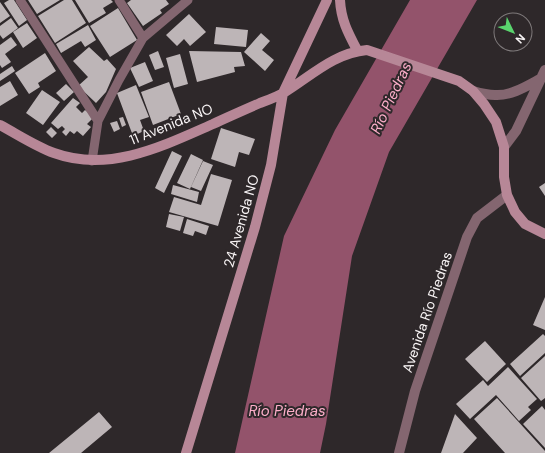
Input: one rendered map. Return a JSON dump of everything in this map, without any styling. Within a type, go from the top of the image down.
[{"type":"street","name":"24 Avenida NO","points":[[186,453],[255,227],[271,165],[283,93],[327,0]]},
{"type":"street","points":[[340,0],[340,10],[345,28],[362,50],[460,81],[484,104],[496,122],[504,147],[504,177],[507,195],[515,212],[525,224],[545,234]]},
{"type":"street","name":"11 Avenida NO","points":[[0,125],[53,153],[72,158],[92,160],[116,159],[131,156],[166,144],[283,93],[344,54],[362,50]]},
{"type":"street","points":[[504,147],[516,132],[545,70]]},
{"type":"street","points":[[473,92],[496,96],[508,94],[518,91],[540,80]]},
{"type":"street","name":"Avenida Río Piedras","points":[[399,453],[415,391],[467,237],[478,218],[507,195]]},
{"type":"lane","points":[[20,0],[98,121]]},
{"type":"lane","points":[[119,0],[143,38]]},
{"type":"lane","points":[[92,160],[98,121],[143,38],[188,0]]},
{"type":"water","name":"Río Piedras","points":[[410,0],[477,0],[389,152],[352,256],[326,424],[320,453],[235,453],[284,236],[335,130]]},
{"type":"building","points":[[9,0],[14,0],[27,20],[19,26],[4,3]]},
{"type":"building","points":[[28,0],[60,0],[37,14]]},
{"type":"building","points":[[64,0],[72,0],[86,23],[55,43],[38,16]]},
{"type":"building","points":[[75,0],[111,0],[113,2],[103,8],[106,13],[89,23]]},
{"type":"building","points":[[131,0],[166,0],[169,4],[160,10],[162,13],[143,26],[127,3]]},
{"type":"building","points":[[0,2],[10,16],[0,23]]},
{"type":"building","points":[[118,8],[137,40],[110,57],[90,26]]},
{"type":"building","points":[[189,14],[206,32],[190,46],[184,39],[177,46],[166,35]]},
{"type":"building","points":[[11,18],[18,28],[3,39],[0,35],[0,26]]},
{"type":"building","points":[[27,23],[37,38],[23,48],[13,32]]},
{"type":"building","points":[[88,25],[96,40],[85,47],[81,41],[61,53],[56,44]]},
{"type":"building","points":[[216,27],[248,30],[246,47],[214,44]]},
{"type":"building","points":[[261,33],[270,41],[262,50],[274,60],[265,71],[244,52]]},
{"type":"building","points":[[11,37],[17,45],[5,54],[11,62],[2,68],[0,65],[0,45]]},
{"type":"building","points":[[89,47],[104,61],[107,59],[116,69],[106,92],[96,103],[78,86],[88,77],[73,61]]},
{"type":"building","points":[[158,51],[164,67],[155,70],[149,55]]},
{"type":"building","points":[[189,51],[241,52],[245,66],[234,67],[235,72],[197,82]]},
{"type":"building","points":[[45,53],[56,71],[38,83],[40,87],[29,94],[15,73]]},
{"type":"building","points":[[180,54],[188,84],[174,88],[166,58]]},
{"type":"building","points":[[145,62],[153,81],[139,87],[130,68]]},
{"type":"building","points":[[12,66],[15,71],[0,81],[0,74]]},
{"type":"building","points":[[10,81],[18,95],[0,106],[0,87]]},
{"type":"building","points":[[169,82],[181,114],[153,125],[141,92]]},
{"type":"building","points":[[66,84],[74,92],[64,101],[56,93]]},
{"type":"building","points":[[136,85],[149,117],[140,120],[144,131],[133,136],[117,93]]},
{"type":"building","points":[[42,90],[60,102],[43,125],[26,113]]},
{"type":"building","points":[[73,98],[80,103],[76,107],[82,113],[85,110],[94,117],[87,124],[91,127],[83,136],[77,131],[74,134],[70,131],[66,136],[62,132],[65,129],[62,126],[58,129],[51,123]]},
{"type":"building","points":[[123,117],[126,125],[122,127],[119,118]]},
{"type":"building","points":[[117,121],[120,129],[114,132],[110,123]]},
{"type":"building","points":[[51,127],[57,133],[52,138],[46,132]]},
{"type":"building","points":[[221,128],[255,139],[249,155],[239,152],[235,167],[211,159]]},
{"type":"building","points":[[172,151],[182,156],[164,193],[155,188]]},
{"type":"building","points":[[191,154],[203,160],[190,189],[177,183]]},
{"type":"building","points":[[203,161],[213,165],[201,191],[191,187]]},
{"type":"building","points":[[211,174],[232,180],[218,226],[169,212],[174,197],[201,205]]},
{"type":"building","points":[[545,183],[545,196],[539,187]]},
{"type":"building","points":[[173,185],[199,192],[197,202],[171,194]]},
{"type":"building","points":[[169,214],[184,217],[180,231],[166,227]]},
{"type":"building","points":[[187,219],[209,226],[206,235],[195,231],[193,236],[183,233]]},
{"type":"building","points":[[545,297],[545,330],[533,325]]},
{"type":"building","points":[[543,334],[545,336],[545,353],[520,376],[510,364]]},
{"type":"building","points":[[485,341],[506,364],[487,382],[465,359]]},
{"type":"building","points":[[545,356],[545,398],[541,401],[521,378]]},
{"type":"building","points":[[508,367],[537,399],[528,407],[531,410],[519,421],[496,395],[470,419],[456,404],[483,380],[488,386]]},
{"type":"building","points":[[497,398],[545,451],[545,453],[505,453],[474,419]]},
{"type":"building","points":[[542,406],[545,410],[545,448],[523,424]]},
{"type":"building","points":[[99,412],[112,427],[81,453],[49,453]]},
{"type":"building","points":[[455,414],[477,438],[463,453],[441,453]]}]
